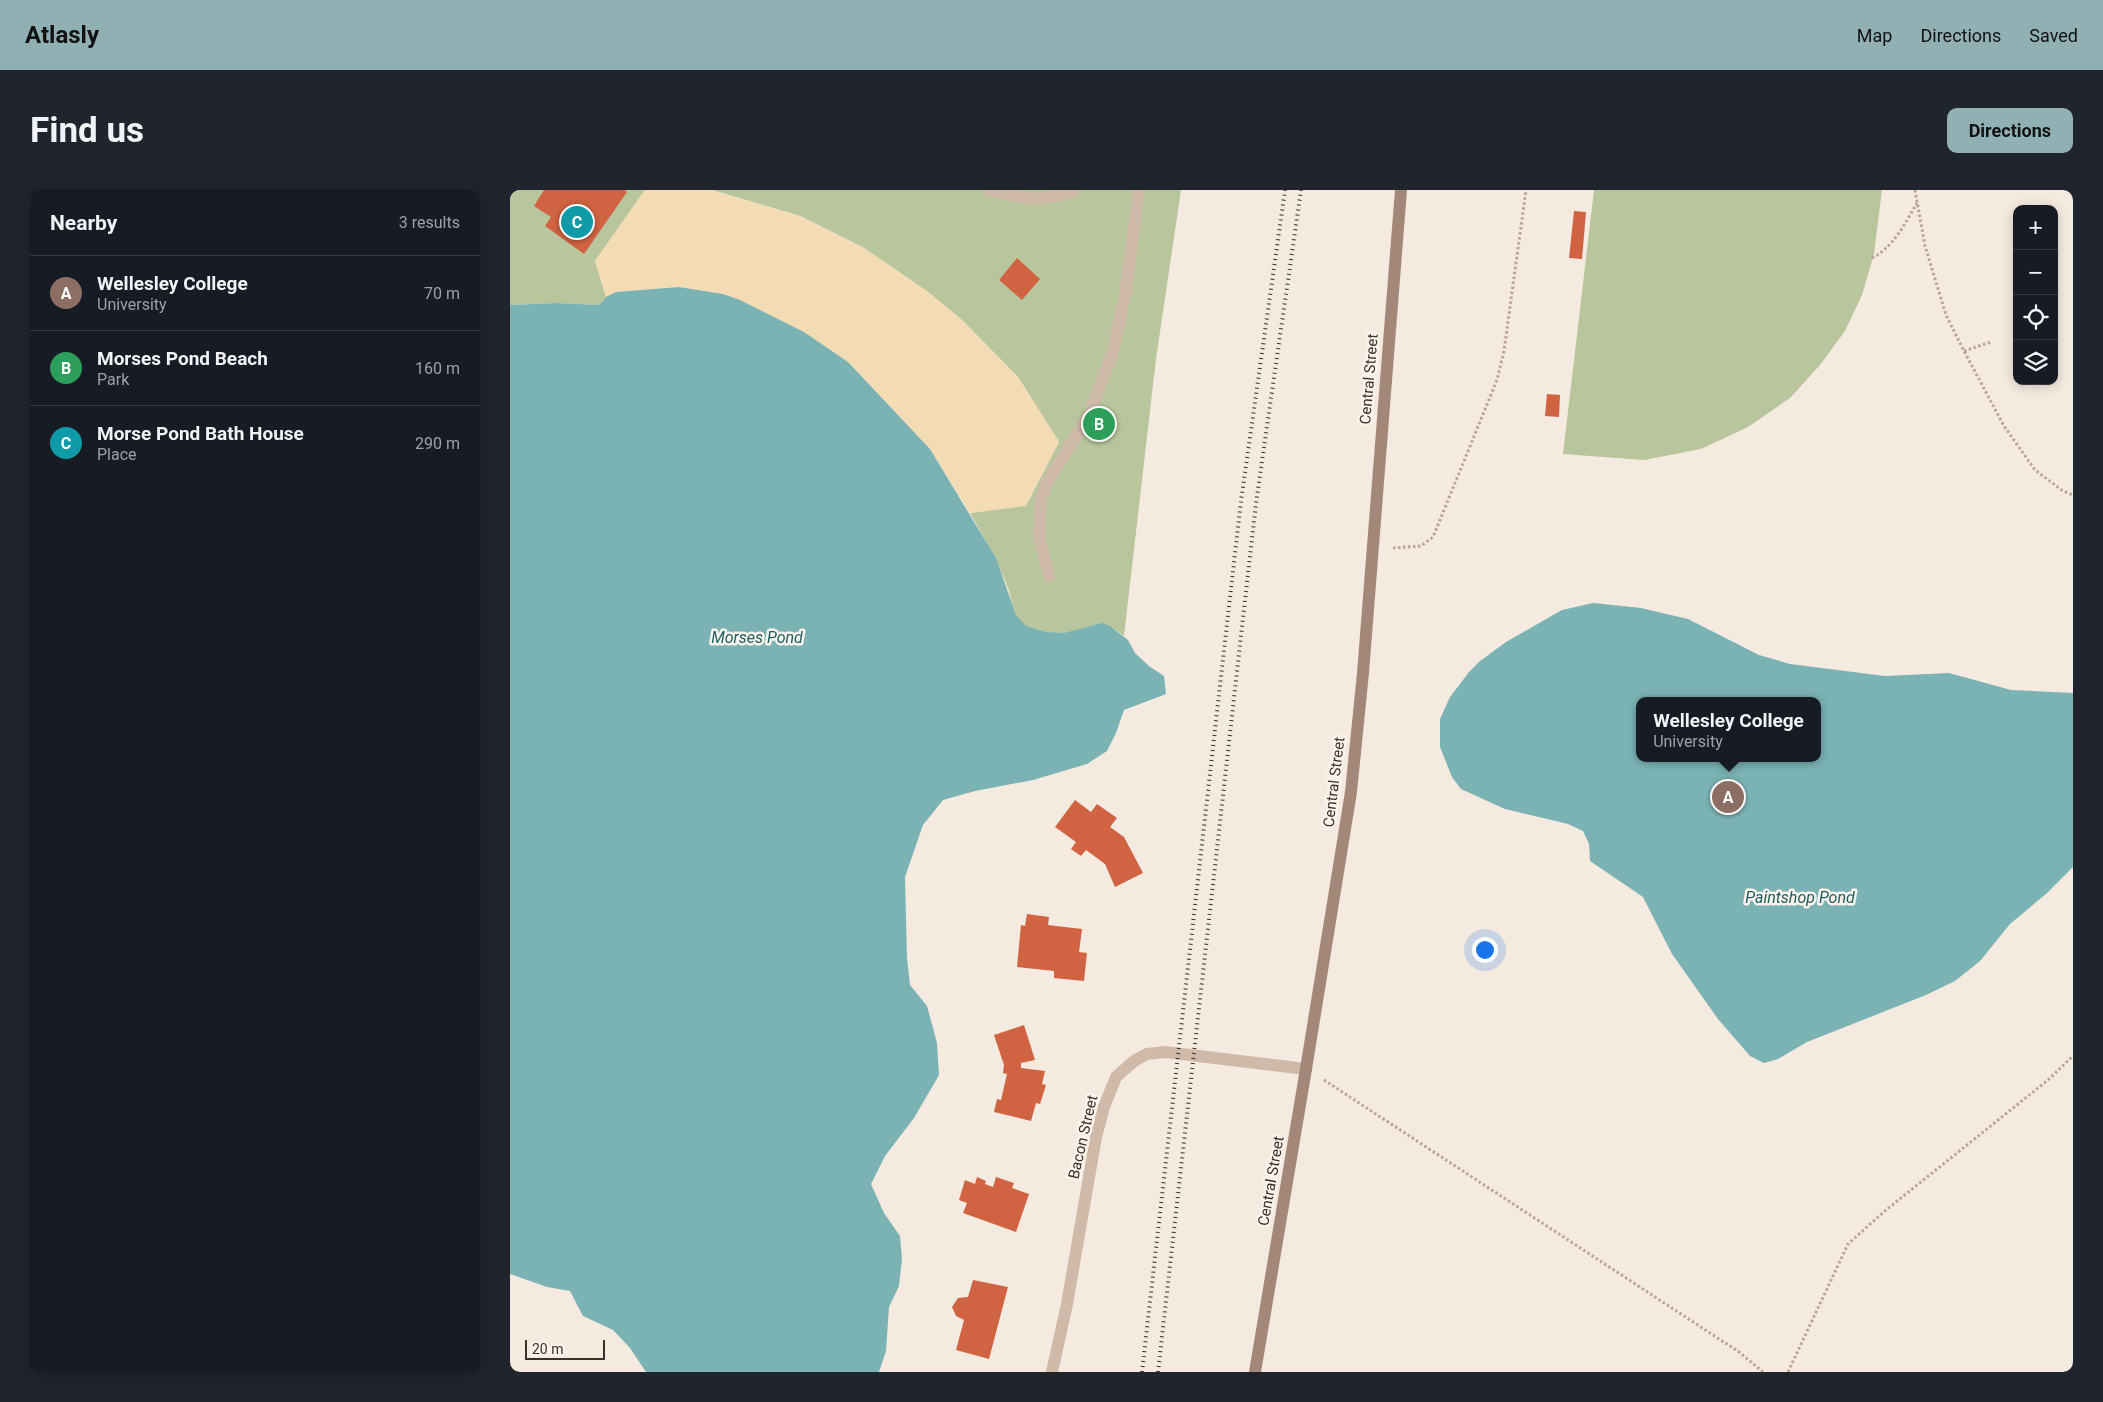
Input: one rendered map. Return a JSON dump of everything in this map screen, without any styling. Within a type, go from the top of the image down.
[{"type":"main road","name":"Central Street","points":[[1254,1372],[1351,792],[1363,673],[1401,190]]},
{"type":"street","points":[[988,190],[1029,199],[1045,200],[1075,190]]},
{"type":"street","points":[[1049,576],[1038,537],[1041,499],[1048,482],[1088,417],[1113,352],[1125,296],[1139,190]]},
{"type":"street","name":"Bacon Street","points":[[1052,1372],[1067,1304],[1096,1137],[1104,1107],[1116,1077],[1134,1061],[1147,1054],[1165,1052],[1306,1069]]},
{"type":"path","points":[[1372,547],[1397,548],[1421,546],[1433,537],[1497,380],[1504,351],[1526,190]]},
{"type":"path","points":[[1915,190],[1925,246],[1946,315],[1964,351],[2004,426],[2035,470],[2063,492],[2073,495]]},
{"type":"path","points":[[1872,258],[1882,253],[1898,235],[1917,203]]},
{"type":"path","points":[[1964,351],[1991,342]]},
{"type":"path","points":[[1788,1372],[1848,1244],[1886,1210],[2048,1080],[2073,1056]]},
{"type":"path","points":[[1306,1069],[1739,1352],[1763,1372]]},
{"type":"green space","points":[[510,190],[645,190],[595,261],[606,297],[599,305],[556,303],[510,305]]},
{"type":"green space","points":[[712,190],[1181,190],[1156,359],[1124,636],[1110,626],[1078,632],[1055,633],[1033,630],[1024,625],[1016,615],[1009,591],[996,561],[970,513],[1026,505],[1059,442],[1018,377],[961,319],[928,292],[864,248],[800,216]]},
{"type":"green space","points":[[1594,190],[1882,190],[1874,254],[1862,295],[1845,331],[1820,365],[1790,398],[1748,427],[1701,449],[1644,460],[1563,454]]},
{"type":"sand","points":[[645,190],[711,190],[800,216],[864,248],[928,292],[961,319],[1018,377],[1059,442],[1026,506],[970,513],[930,449],[848,362],[804,332],[740,300],[723,294],[679,287],[616,292],[606,297],[595,261]]},
{"type":"water","name":"Morses Pond","points":[[679,287],[723,294],[740,300],[804,332],[848,362],[930,449],[996,558],[1016,615],[1026,626],[1046,632],[1064,633],[1102,623],[1110,626],[1128,640],[1135,653],[1164,676],[1166,694],[1124,710],[1107,751],[1087,764],[1033,780],[975,791],[943,800],[923,825],[905,877],[907,958],[910,985],[927,1006],[937,1043],[939,1075],[914,1118],[885,1156],[871,1184],[884,1213],[900,1236],[902,1259],[899,1286],[889,1307],[886,1351],[879,1372],[646,1372],[630,1348],[613,1330],[583,1316],[570,1291],[547,1287],[510,1274],[510,305],[556,303],[599,305],[606,297],[616,292]]},
{"type":"water","name":"Paintshop Pond","points":[[1593,603],[1641,608],[1688,619],[1759,655],[1790,664],[1885,676],[1949,673],[2011,690],[2073,693],[2073,867],[2047,893],[2010,924],[1980,961],[1955,981],[1926,995],[1807,1042],[1778,1059],[1764,1063],[1750,1056],[1718,1019],[1672,954],[1643,897],[1590,861],[1589,844],[1583,831],[1568,824],[1505,809],[1461,789],[1452,777],[1440,747],[1440,719],[1450,697],[1469,672],[1480,661],[1506,642],[1562,610]]},
{"type":"building","points":[[544,190],[625,190],[627,192],[584,254],[545,226],[551,217],[534,206]]},
{"type":"building","points":[[1574,211],[1586,212],[1582,259],[1569,258]]},
{"type":"building","points":[[1017,258],[1040,279],[1022,300],[999,280]]},
{"type":"building","points":[[1547,394],[1560,395],[1559,417],[1545,416]]},
{"type":"building","points":[[1075,800],[1091,812],[1097,804],[1117,818],[1110,827],[1124,837],[1143,873],[1115,887],[1105,864],[1086,850],[1081,856],[1071,849],[1076,842],[1055,827]]},
{"type":"building","points":[[1027,914],[1049,917],[1048,925],[1082,929],[1079,952],[1087,953],[1084,981],[1054,978],[1054,971],[1017,967],[1021,925],[1025,926]]},
{"type":"building","points":[[1024,1025],[1035,1060],[1021,1063],[1021,1068],[1045,1071],[1042,1084],[1046,1085],[1040,1104],[1036,1103],[1031,1121],[994,1112],[997,1099],[1001,1100],[1007,1074],[1003,1073],[1004,1065],[994,1035]]},
{"type":"building","points":[[977,1177],[986,1181],[985,1184],[993,1187],[996,1177],[1014,1183],[1012,1188],[1029,1194],[1016,1232],[963,1213],[967,1203],[959,1200],[965,1180],[975,1184]]},
{"type":"building","points":[[973,1280],[1008,1287],[989,1359],[956,1350],[964,1320],[956,1316],[952,1307],[958,1298],[968,1297]]},
{"type":"railway","points":[[1142,1372],[1241,501],[1285,190]]},
{"type":"railway","points":[[1158,1372],[1256,503],[1301,190]]},
{"type":"place","name":"Morse Pond Bath House","points":[[577,222]]},
{"type":"place","name":"Morses Pond Beach","points":[[1099,424]]},
{"type":"place","name":"Wellesley College","points":[[1728,797]]}]
